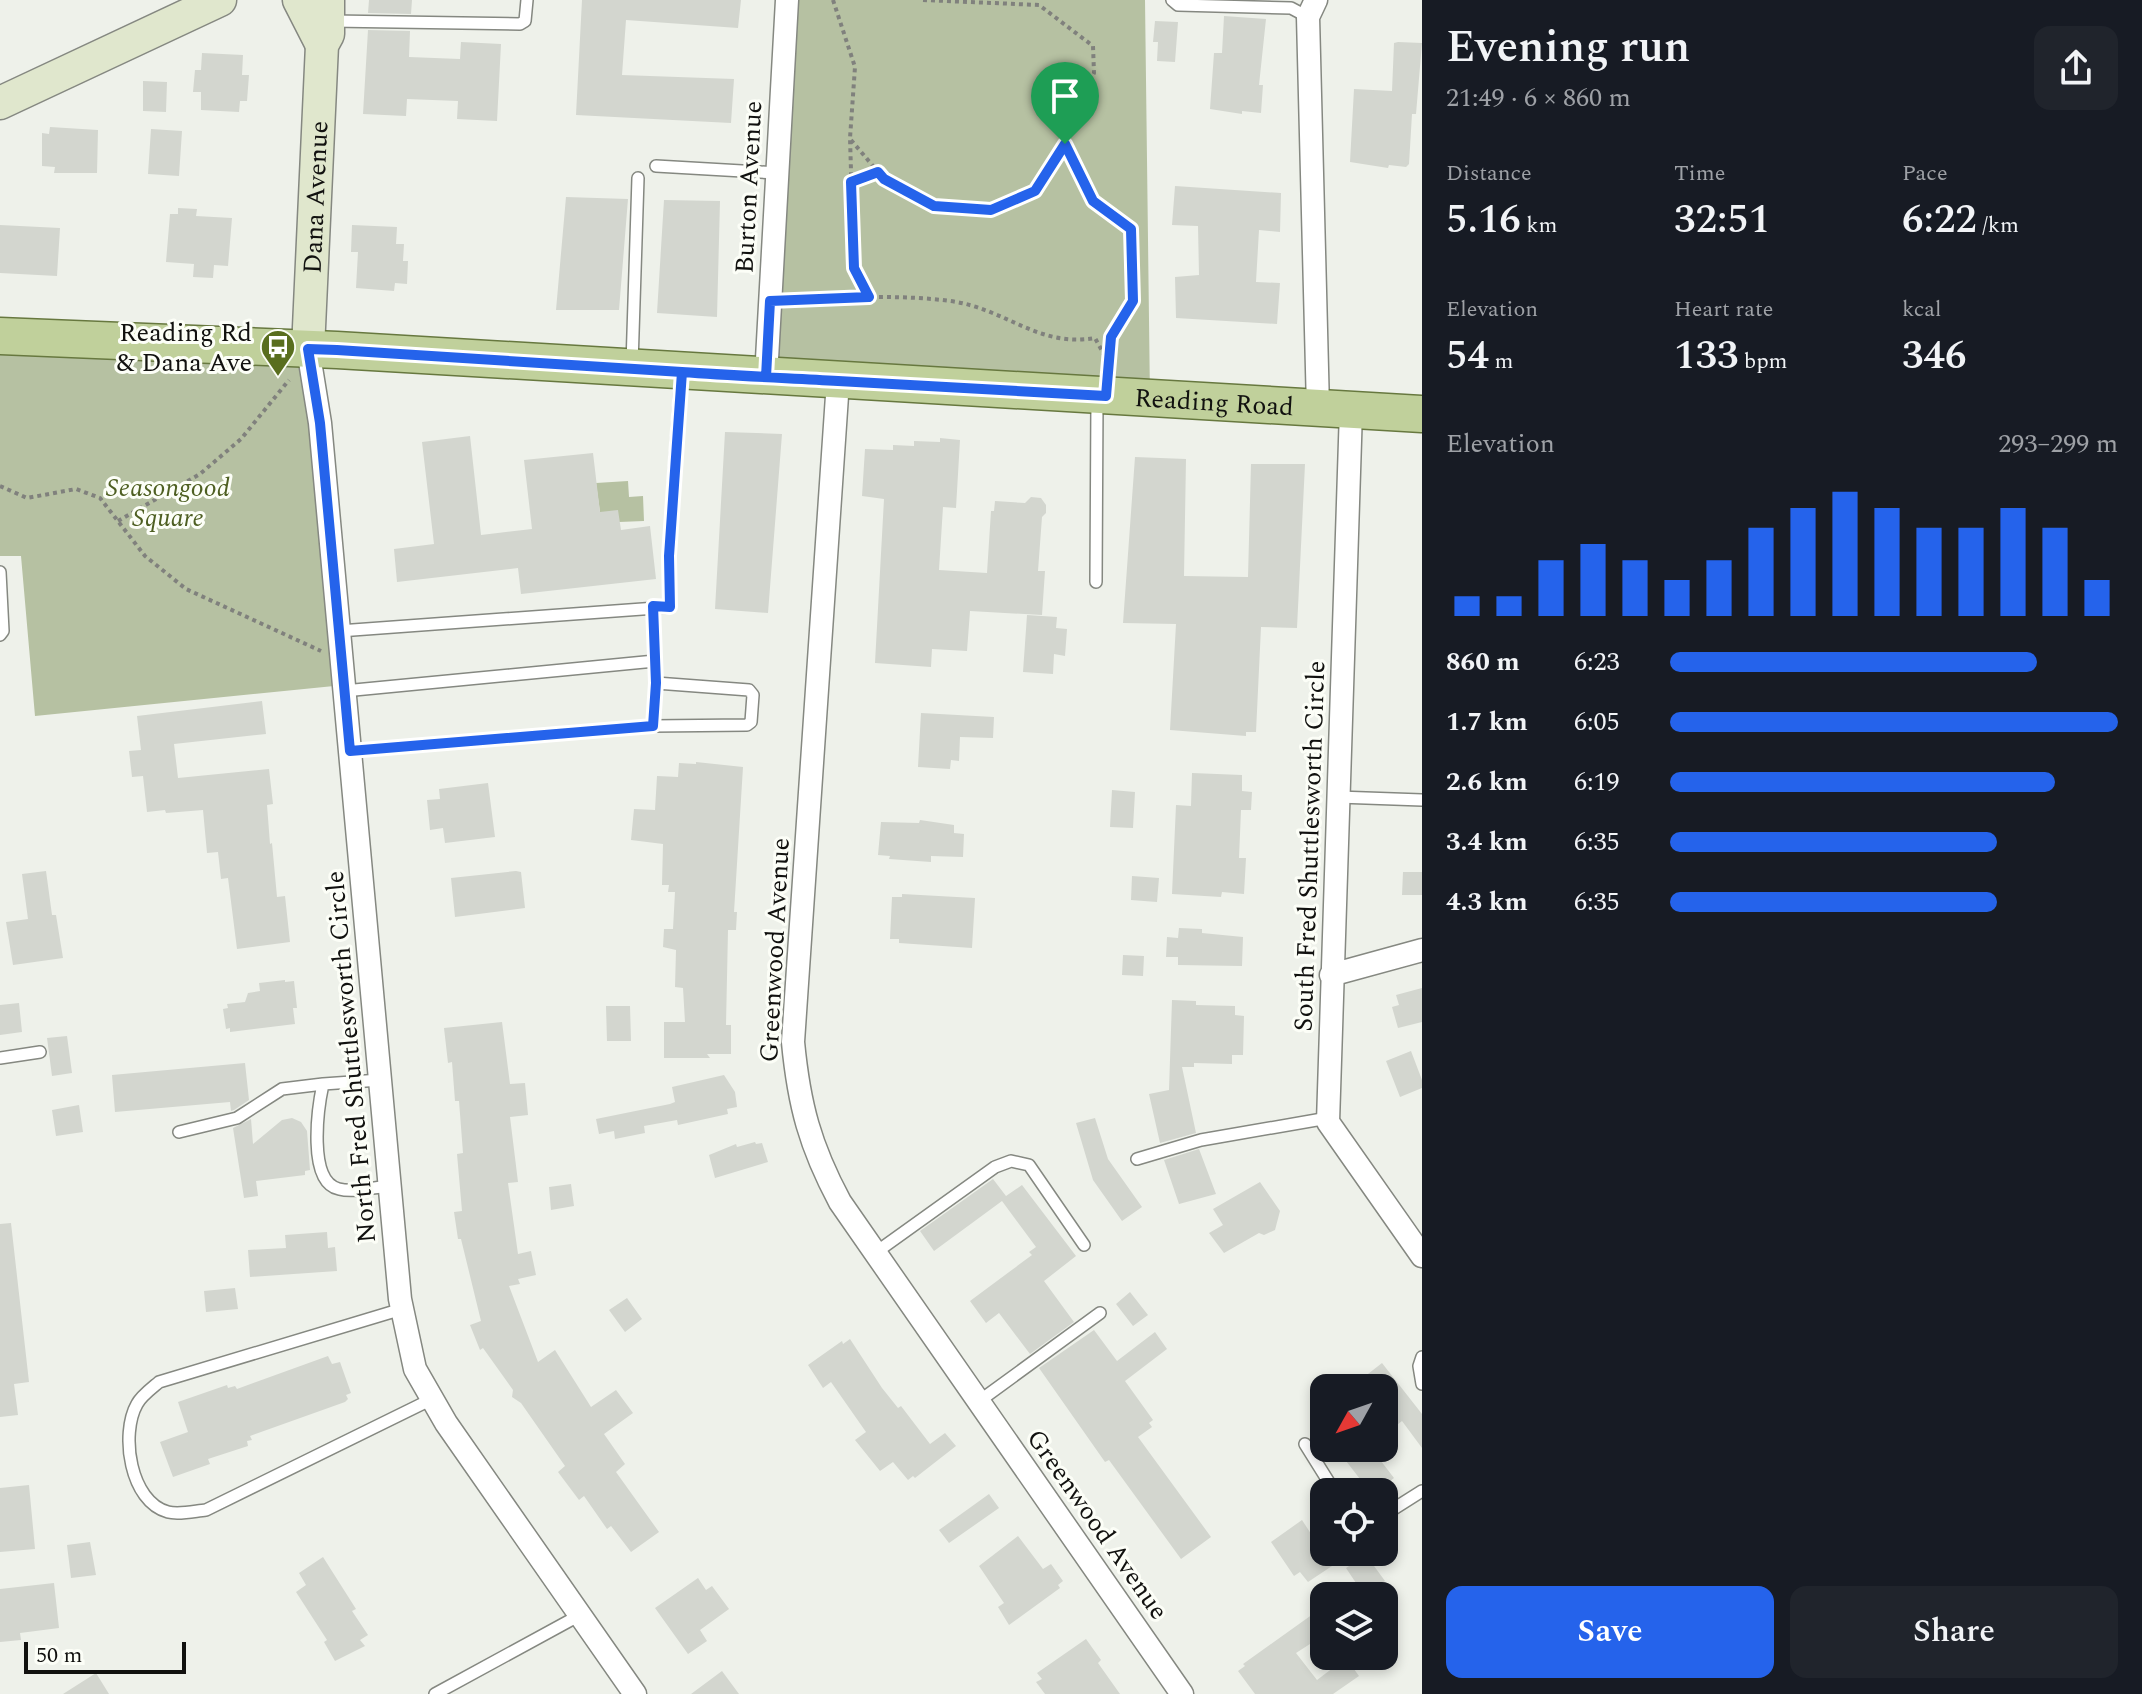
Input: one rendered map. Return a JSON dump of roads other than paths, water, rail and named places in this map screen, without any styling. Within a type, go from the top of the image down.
[{"type":"main road","name":"Reading Road","points":[[0,336],[308,349],[838,381],[1104,385],[1335,409],[1422,414]]},
{"type":"street","points":[[0,103],[220,0]]},
{"type":"street","name":"Dana Avenue","points":[[299,0],[326,22],[308,349]]},
{"type":"street","name":"Burton Avenue","points":[[766,377],[787,0]]},
{"type":"street","name":"South Fred Shuttlesworth Circle","points":[[1313,5],[1335,409],[1338,797],[1328,1118]]},
{"type":"street","name":"North Fred Shuttlesworth Circle","points":[[308,349],[320,423],[402,1309],[415,1369],[446,1423],[635,1694]]},
{"type":"street","name":"Greenwood Avenue","points":[[838,381],[793,1042],[798,1091],[807,1130],[821,1167],[840,1202],[1182,1694]]},
{"type":"street","points":[[1331,975],[1422,950]]},
{"type":"street","points":[[1328,1118],[1422,1256]]},
{"type":"lane","points":[[326,22],[520,24],[527,16],[527,0]]},
{"type":"lane","points":[[1172,0],[1178,5],[1291,8],[1313,5]]},
{"type":"lane","points":[[656,166],[777,173]]},
{"type":"lane","points":[[632,369],[638,178]]},
{"type":"lane","points":[[339,631],[670,607],[669,556],[682,372]]},
{"type":"lane","points":[[1096,582],[1104,385]]},
{"type":"lane","points":[[0,572],[3,631],[0,635]]},
{"type":"lane","points":[[653,606],[656,683],[653,726]]},
{"type":"lane","points":[[344,691],[655,661]]},
{"type":"lane","points":[[350,751],[653,726],[747,725],[751,722],[753,695],[749,690],[656,683]]},
{"type":"lane","points":[[1338,797],[1422,800]]},
{"type":"lane","points":[[0,1058],[40,1052]]},
{"type":"lane","points":[[179,1132],[237,1118],[282,1089],[380,1080]]},
{"type":"lane","points":[[323,1084],[317,1147],[322,1174],[339,1189],[390,1186]]},
{"type":"lane","points":[[1137,1159],[1201,1140],[1328,1118]]},
{"type":"lane","points":[[875,1253],[986,1173],[1011,1161],[1029,1165],[1084,1245]]},
{"type":"lane","points":[[402,1309],[159,1382],[137,1402],[127,1431],[138,1487],[153,1505],[170,1513],[206,1510],[432,1399]]},
{"type":"lane","points":[[978,1402],[1100,1313]]},
{"type":"lane","points":[[1422,1357],[1419,1366],[1422,1384]]},
{"type":"lane","points":[[1305,1444],[1326,1478]]},
{"type":"lane","points":[[1398,1506],[1422,1491]]},
{"type":"lane","points":[[435,1694],[580,1615]]},
{"type":"place","name":"Reading Rd & Dana Ave","points":[[278,378]]},
{"type":"park label","name":"Seasongood Square","points":[[168,502]]}]
